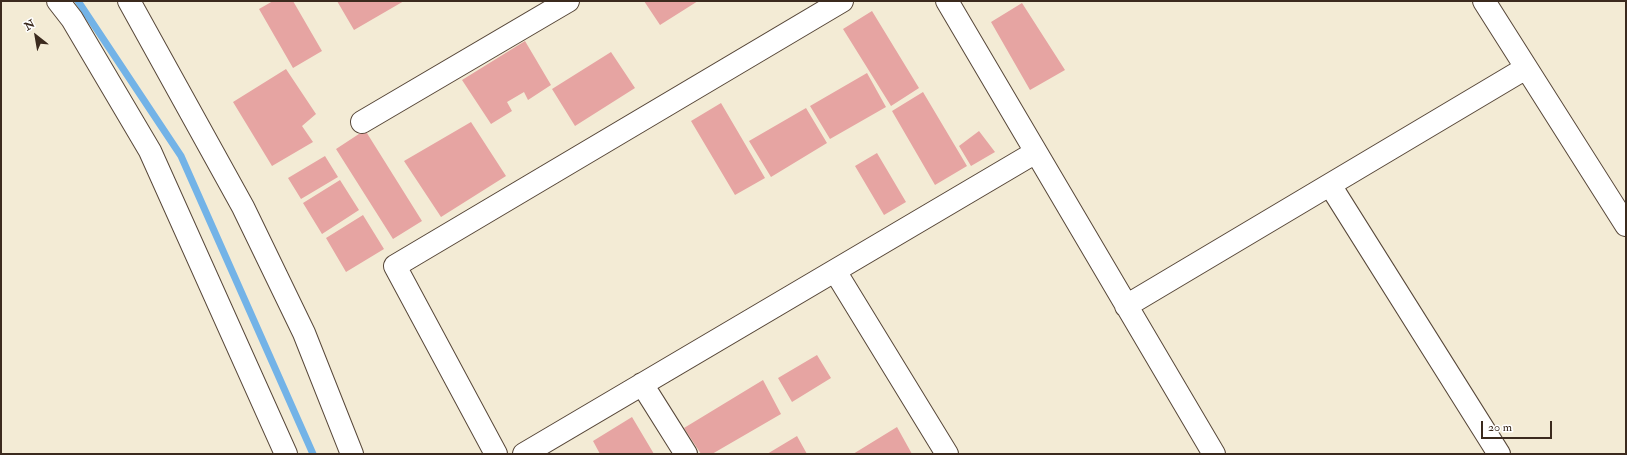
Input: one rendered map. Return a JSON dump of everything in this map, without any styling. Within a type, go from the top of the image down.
[{"type":"street","points":[[58,1],[72,19],[150,150],[286,454]]},
{"type":"street","points":[[129,1],[243,207],[304,333],[352,454]]},
{"type":"street","points":[[362,122],[568,1]]},
{"type":"street","points":[[496,454],[396,266],[842,1]]},
{"type":"street","points":[[947,1],[1214,454]]},
{"type":"street","points":[[1484,1],[1626,225]]},
{"type":"street","points":[[1126,306],[1526,68]]},
{"type":"street","points":[[524,454],[1036,152]]},
{"type":"street","points":[[1330,185],[1499,454]]},
{"type":"street","points":[[834,271],[947,454]]},
{"type":"street","points":[[642,384],[686,454]]},
{"type":"building","points":[[273,1],[293,1],[322,51],[293,68],[259,9]]},
{"type":"building","points":[[337,1],[404,1],[354,30]]},
{"type":"building","points":[[644,1],[698,1],[660,25]]},
{"type":"building","points":[[1022,3],[1065,70],[1030,90],[991,22]]},
{"type":"building","points":[[872,11],[919,88],[891,106],[843,29]]},
{"type":"building","points":[[525,41],[551,85],[528,100],[524,92],[507,102],[512,111],[491,124],[462,80]]},
{"type":"building","points":[[611,52],[635,88],[575,126],[552,89]]},
{"type":"building","points":[[286,69],[316,114],[302,126],[313,142],[272,166],[233,102]]},
{"type":"building","points":[[867,73],[886,107],[830,139],[810,106]]},
{"type":"building","points":[[923,92],[967,166],[935,185],[892,111]]},
{"type":"building","points":[[721,103],[765,178],[735,195],[691,121]]},
{"type":"building","points":[[806,108],[827,143],[771,177],[749,141]]},
{"type":"building","points":[[471,122],[506,176],[441,217],[404,161]]},
{"type":"building","points":[[365,130],[422,221],[393,239],[336,149]]},
{"type":"building","points":[[979,131],[995,152],[971,166],[959,146]]},
{"type":"building","points":[[877,153],[906,202],[884,215],[855,166]]},
{"type":"building","points":[[325,156],[338,177],[301,199],[288,178]]},
{"type":"building","points":[[340,180],[359,210],[322,234],[303,203]]},
{"type":"building","points":[[363,215],[384,249],[346,272],[326,238]]},
{"type":"building","points":[[817,355],[831,378],[792,402],[778,378]]},
{"type":"building","points":[[763,380],[781,414],[712,454],[701,454],[684,428]]},
{"type":"building","points":[[632,417],[654,454],[600,454],[593,441]]},
{"type":"building","points":[[897,427],[912,454],[853,454]]},
{"type":"building","points":[[797,436],[807,454],[767,454]]},
{"type":"waterway","points":[[78,1],[181,156],[313,454]]}]
